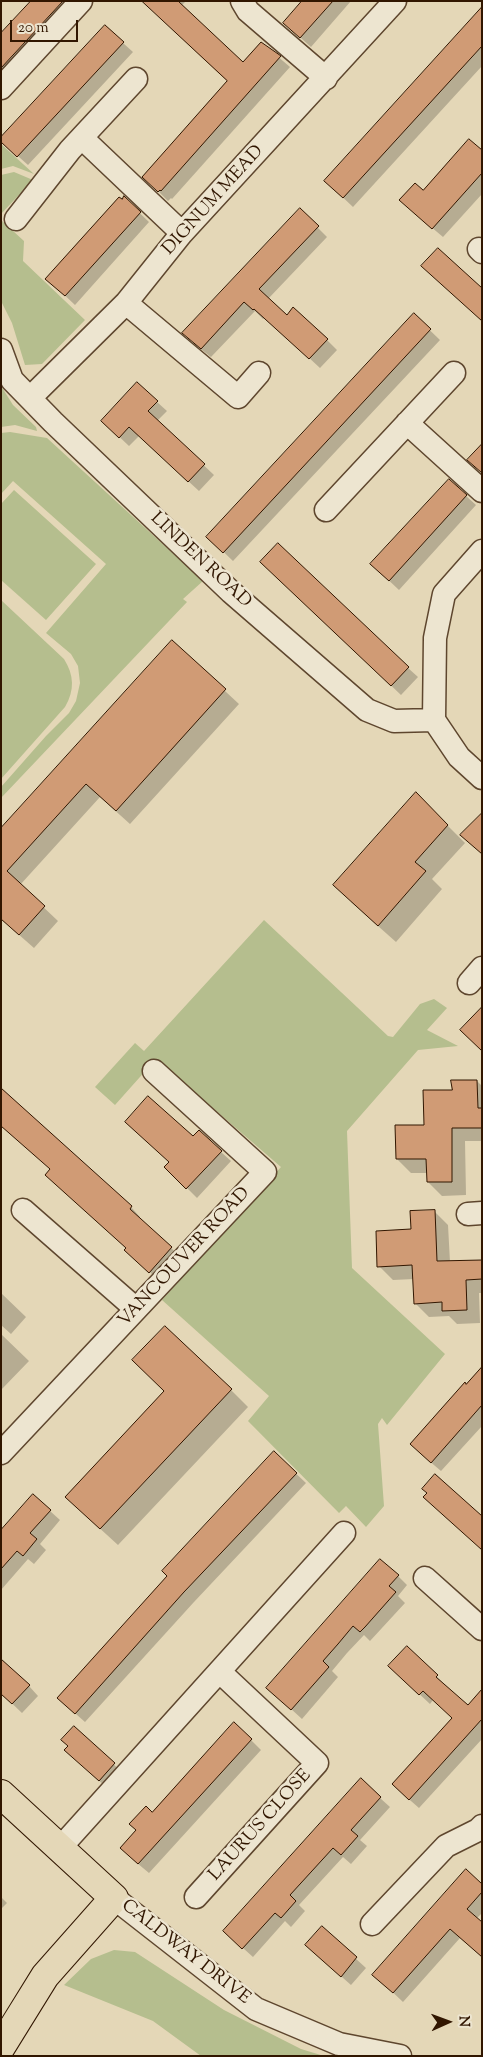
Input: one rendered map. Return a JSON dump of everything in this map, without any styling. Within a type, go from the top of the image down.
[{"type":"main road","name":"CALDWAY DRIVE","points":[[1,1794],[114,1898]]},
{"type":"main road","points":[[1,2047],[45,1976],[114,1898]]},
{"type":"street","points":[[1,88],[81,1]]},
{"type":"street","points":[[242,1],[248,12],[326,78]]},
{"type":"street","name":"DIGNUM MEAD","points":[[30,398],[126,302],[182,233],[326,78],[394,1]]},
{"type":"street","points":[[16,218],[70,150],[136,79]]},
{"type":"street","points":[[82,138],[182,233]]},
{"type":"street","points":[[126,302],[238,396],[259,373]]},
{"type":"street","name":"LINDEN ROAD","points":[[1,350],[12,380],[30,398],[231,592],[367,710],[394,721],[434,720]]},
{"type":"street","points":[[326,510],[454,373]]},
{"type":"street","points":[[407,423],[482,491]]},
{"type":"street","points":[[482,551],[444,594],[435,638],[434,720],[459,757],[482,778]]},
{"type":"street","name":"VANCOUVER ROAD","points":[[1,1453],[265,1172],[154,1071]]},
{"type":"street","points":[[23,1210],[136,1309]]},
{"type":"street","points":[[60,1848],[344,1534]]},
{"type":"street","points":[[425,1578],[482,1629]]},
{"type":"street","name":"LAURUS CLOSE","points":[[196,1898],[317,1764],[220,1672]]},
{"type":"street","points":[[372,1924],[446,1846],[480,1833]]},
{"type":"street","name":"CALDWAY DRIVE","points":[[114,1898],[256,2009],[339,2044],[400,2056]]},
{"type":"green space","points":[[1,144],[34,174],[13,166],[1,169]]},
{"type":"green space","points":[[14,172],[33,180],[1,214],[1,175]]},
{"type":"green space","points":[[1,220],[24,241],[23,261],[85,320],[42,364],[25,365],[12,323],[1,301]]},
{"type":"green space","points":[[1,386],[13,405],[36,427],[37,431],[15,425],[1,427]]},
{"type":"green space","points":[[10,432],[47,438],[203,581],[183,599],[187,602],[1,798],[1,787],[69,713],[76,701],[80,683],[78,666],[71,654],[46,633],[106,564],[13,481],[1,494],[1,433]]},
{"type":"green space","points":[[14,490],[96,564],[46,620],[1,580],[1,504]]},
{"type":"green space","points":[[1,600],[64,659],[70,671],[72,689],[65,707],[1,779]]},
{"type":"green space","points":[[264,920],[388,1036],[393,1037],[420,1004],[434,999],[447,1008],[427,1030],[458,1046],[418,1050],[347,1131],[352,1268],[445,1354],[387,1425],[382,1418],[378,1424],[384,1506],[366,1527],[346,1506],[339,1513],[248,1421],[269,1396],[162,1300],[281,1167],[156,1059],[115,1105],[95,1087],[135,1043],[144,1051]]},
{"type":"green space","points":[[114,1950],[135,1952],[224,2010],[301,2049],[324,2056],[201,2056],[153,2021],[64,1985],[91,1959]]},
{"type":"building","points":[[31,1],[63,1],[1,68],[1,33]]},
{"type":"building","points":[[142,1],[178,1],[243,62],[261,42],[281,56],[161,191],[158,192],[142,177],[227,81]]},
{"type":"building","points":[[302,1],[333,1],[300,38],[283,23]]},
{"type":"building","points":[[482,7],[482,46],[343,198],[324,181]]},
{"type":"building","points":[[105,25],[124,42],[17,157],[1,142],[1,137]]},
{"type":"building","points":[[469,139],[482,150],[482,173],[432,229],[399,200],[415,183],[423,190]]},
{"type":"building","points":[[124,196],[141,212],[65,296],[45,279],[119,197],[122,199]]},
{"type":"building","points":[[300,208],[319,226],[259,289],[287,315],[293,307],[328,339],[309,359],[244,302],[201,349],[182,333]]},
{"type":"building","points":[[438,248],[482,288],[482,321],[421,266]]},
{"type":"building","points":[[414,313],[431,329],[223,553],[206,537]]},
{"type":"building","points":[[137,382],[158,401],[148,411],[205,464],[188,482],[129,427],[119,438],[101,421]]},
{"type":"building","points":[[482,444],[482,473],[467,460]]},
{"type":"building","points":[[449,479],[467,495],[389,581],[370,564]]},
{"type":"building","points":[[278,543],[409,667],[391,686],[260,562]]},
{"type":"building","points":[[172,640],[226,689],[116,811],[86,784],[7,871],[45,906],[19,935],[1,919],[1,828]]},
{"type":"building","points":[[416,792],[448,825],[415,862],[426,871],[378,926],[333,885]]},
{"type":"building","points":[[482,813],[482,854],[460,835]]},
{"type":"building","points":[[482,1007],[482,1051],[460,1030]]},
{"type":"building","points":[[451,1080],[477,1080],[478,1108],[482,1108],[482,1128],[452,1128],[452,1182],[427,1182],[426,1159],[396,1159],[395,1125],[424,1125],[423,1090],[452,1090]]},
{"type":"building","points":[[1,1088],[132,1206],[130,1209],[172,1247],[149,1273],[124,1250],[126,1248],[45,1175],[50,1169],[1,1126]]},
{"type":"building","points":[[148,1096],[193,1136],[199,1130],[222,1151],[186,1189],[164,1167],[169,1162],[125,1122]]},
{"type":"building","points":[[435,1210],[437,1261],[482,1260],[482,1279],[466,1280],[467,1310],[442,1311],[442,1302],[414,1304],[412,1265],[377,1267],[376,1231],[411,1229],[410,1211]]},
{"type":"building","points":[[165,1326],[232,1389],[100,1529],[65,1497],[164,1391],[132,1360]]},
{"type":"building","points":[[482,1367],[482,1405],[431,1463],[410,1444],[465,1382],[466,1384]]},
{"type":"building","points":[[274,1451],[297,1473],[184,1592],[75,1714],[57,1698],[167,1576],[162,1571]]},
{"type":"building","points":[[435,1474],[482,1516],[482,1550],[423,1497],[427,1493],[422,1489]]},
{"type":"building","points":[[33,1494],[51,1510],[30,1533],[37,1539],[23,1556],[17,1551],[1,1569],[1,1530]]},
{"type":"building","points":[[380,1559],[399,1575],[389,1586],[396,1592],[360,1632],[353,1626],[323,1661],[329,1667],[291,1710],[266,1688]]},
{"type":"building","points":[[407,1646],[438,1675],[436,1677],[468,1705],[482,1689],[482,1719],[409,1800],[392,1784],[452,1718],[423,1691],[419,1695],[388,1666]]},
{"type":"building","points":[[1,1659],[30,1685],[12,1704],[1,1694]]},
{"type":"building","points":[[234,1722],[252,1739],[138,1864],[120,1848],[136,1830],[129,1824],[146,1806],[152,1812]]},
{"type":"building","points":[[74,1726],[115,1763],[99,1781],[64,1750],[68,1746],[61,1740]]},
{"type":"building","points":[[361,1778],[381,1797],[351,1830],[358,1836],[341,1855],[333,1848],[290,1895],[296,1901],[281,1918],[275,1913],[242,1949],[223,1931]]},
{"type":"building","points":[[466,1869],[482,1884],[482,1892],[467,1909],[482,1922],[482,1957],[450,1929],[393,1993],[372,1975]]},
{"type":"building","points":[[322,1926],[357,1957],[341,1977],[305,1945]]}]
